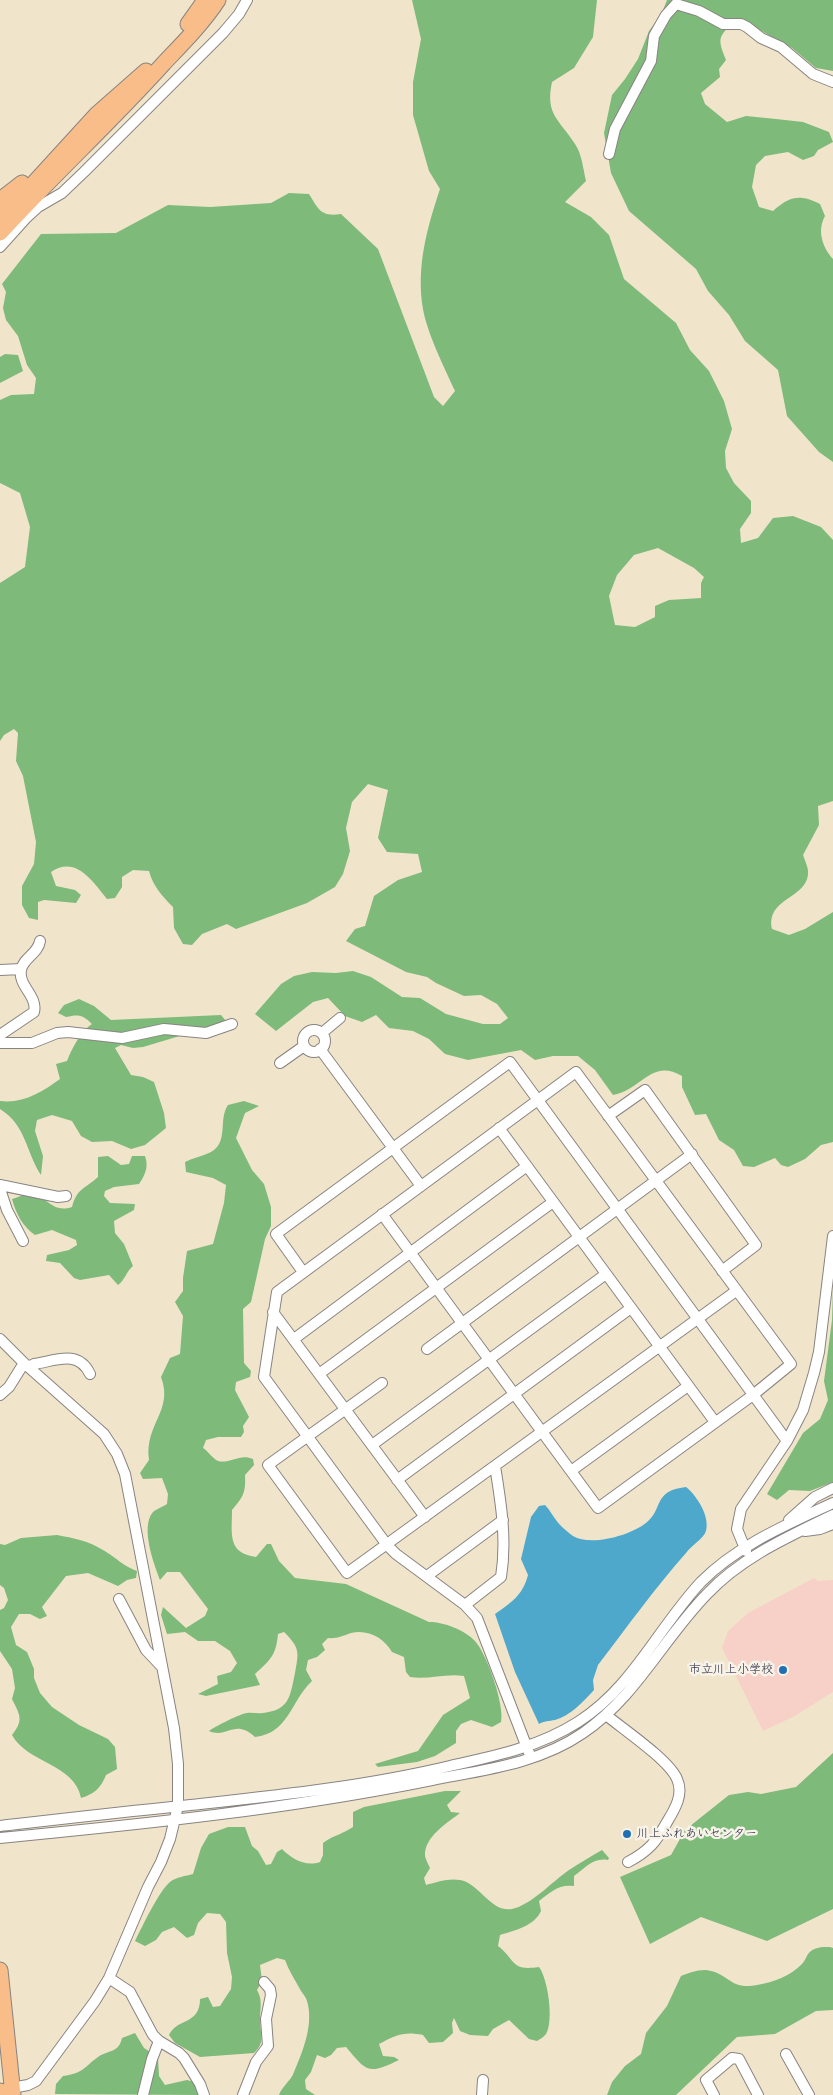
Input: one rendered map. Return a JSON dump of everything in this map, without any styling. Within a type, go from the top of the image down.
[{"type":"highway","points":[[0,233],[141,90],[193,33],[218,0]]},
{"type":"highway","points":[[0,216],[32,185],[96,116],[148,70],[170,47],[202,4]]},
{"type":"highway","points":[[0,200],[72,140]]},
{"type":"highway","points":[[0,1970],[5,2092]]},
{"type":"street","points":[[0,247],[27,216],[62,193],[223,33],[239,14],[247,0]]},
{"type":"street","points":[[608,154],[615,129],[651,60],[654,36],[666,15],[676,4],[700,11],[722,24],[741,24],[761,38],[780,47],[813,74],[833,82]]},
{"type":"street","points":[[0,1035],[34,1012],[36,1007],[22,979],[21,970],[23,964],[36,952],[40,941]]},
{"type":"street","points":[[0,970],[21,970]]},
{"type":"street","points":[[322,1033],[340,1018]]},
{"type":"street","points":[[0,1043],[32,1043],[57,1033],[68,1032],[122,1038],[164,1029],[206,1033],[232,1024]]},
{"type":"street","points":[[310,1030],[322,1033],[324,1044],[320,1049],[314,1052],[304,1046],[302,1040],[304,1034],[310,1030]]},
{"type":"street","points":[[280,1063],[304,1046]]},
{"type":"street","points":[[320,1049],[422,1186]]},
{"type":"street","points":[[303,1272],[276,1234],[510,1062],[697,1319],[788,1440]]},
{"type":"street","points":[[382,1214],[598,1508],[753,1395],[791,1364],[576,1072],[422,1186],[382,1214],[276,1292],[264,1377],[387,1545],[396,1554],[465,1605],[477,1618],[531,1758]]},
{"type":"street","points":[[608,1116],[645,1090],[756,1245],[722,1271]]},
{"type":"street","points":[[500,1128],[714,1422]]},
{"type":"street","points":[[427,1349],[692,1154]]},
{"type":"street","points":[[294,1340],[527,1166]]},
{"type":"street","points":[[23,1241],[6,1210],[0,1187],[58,1197],[66,1196]]},
{"type":"street","points":[[319,1374],[553,1202]]},
{"type":"street","points":[[750,1558],[737,1529],[737,1519],[741,1508],[788,1440],[803,1410],[819,1352],[833,1236]]},
{"type":"street","points":[[372,1445],[606,1274]]},
{"type":"street","points":[[382,1382],[268,1465],[347,1572],[387,1545],[736,1291]]},
{"type":"street","points":[[397,1480],[631,1308]]},
{"type":"street","points":[[273,1312],[424,1517]]},
{"type":"street","points":[[0,1339],[26,1365],[104,1434],[117,1454],[126,1474],[174,1728],[178,1764],[178,1806],[176,1819],[161,1862],[148,1887],[109,1978],[95,2001],[36,2081],[5,2092]]},
{"type":"street","points":[[0,1395],[9,1387],[26,1365],[74,1359],[86,1366],[90,1374]]},
{"type":"street","points":[[571,1471],[688,1386]]},
{"type":"street","points":[[465,1605],[501,1577],[503,1566],[503,1520],[495,1466]]},
{"type":"street","points":[[779,1529],[815,1497],[833,1488]]},
{"type":"street","points":[[0,1826],[288,1795],[378,1782],[489,1757],[527,1746],[556,1734],[578,1721],[615,1692],[631,1675],[687,1599],[724,1562],[744,1547],[833,1503]]},
{"type":"street","points":[[0,1838],[286,1807],[376,1792],[501,1767],[547,1752],[582,1734],[628,1694],[688,1614],[707,1594],[750,1558],[833,1515]]},
{"type":"street","points":[[427,1576],[503,1520]]},
{"type":"street","points":[[799,1532],[820,1529],[833,1524]]},
{"type":"street","points":[[119,1599],[146,1650],[162,1668]]},
{"type":"street","points":[[606,1715],[668,1767],[677,1779],[679,1787],[675,1808],[654,1844],[642,1855],[628,1862]]},
{"type":"street","points":[[109,1978],[130,1992],[153,2035],[184,2058],[196,2076],[204,2095]]},
{"type":"street","points":[[243,2095],[256,2062],[268,2046],[266,2019],[271,1995],[270,1989],[264,1982]]},
{"type":"street","points":[[143,2095],[152,2058],[159,2041]]},
{"type":"street","points":[[786,2054],[809,2095]]},
{"type":"street","points":[[714,2095],[706,2080],[732,2058],[739,2059],[758,2095]]},
{"type":"street","points":[[482,2095],[483,2080]]},
{"type":"shaded area","name":"市立川上小学校","points":[[814,1578],[818,1581],[833,1580],[833,1692],[793,1717],[763,1731],[722,1648],[728,1631],[748,1613]]},
{"type":"green space","points":[[412,0],[597,0],[593,37],[574,68],[552,82],[550,93],[552,110],[577,148],[586,181],[565,202],[591,217],[609,235],[624,279],[676,323],[690,350],[709,371],[724,401],[732,429],[725,451],[726,468],[734,483],[751,501],[751,513],[740,529],[741,543],[758,538],[773,518],[793,516],[821,527],[833,540],[833,801],[818,806],[819,825],[803,855],[808,872],[806,882],[801,889],[775,911],[772,919],[772,929],[789,935],[805,929],[833,912],[833,1142],[821,1145],[805,1159],[788,1167],[781,1165],[775,1158],[754,1167],[743,1166],[734,1150],[719,1140],[706,1114],[695,1115],[682,1087],[682,1076],[671,1071],[654,1073],[623,1092],[613,1095],[595,1070],[578,1056],[553,1056],[535,1060],[521,1050],[468,1060],[445,1054],[429,1039],[413,1031],[389,1028],[376,1015],[362,1022],[345,1016],[328,998],[313,1002],[276,1031],[255,1014],[281,984],[294,976],[312,972],[336,973],[353,971],[371,977],[402,997],[420,998],[446,1014],[483,1024],[500,1024],[508,1018],[497,1004],[481,995],[464,996],[427,977],[406,972],[346,941],[355,929],[365,926],[374,896],[398,880],[422,872],[418,854],[387,852],[378,838],[388,790],[368,784],[352,802],[346,828],[350,851],[343,874],[335,887],[307,903],[236,929],[227,924],[202,934],[192,945],[183,944],[174,928],[173,907],[158,890],[149,871],[133,870],[122,877],[122,887],[115,898],[107,899],[83,873],[68,867],[60,868],[51,872],[56,886],[75,890],[81,895],[76,903],[44,900],[38,902],[38,920],[29,918],[22,905],[22,886],[34,864],[36,842],[23,776],[16,761],[18,733],[14,729],[4,735],[0,741],[0,583],[25,567],[30,527],[20,493],[0,483],[0,400],[11,395],[34,394],[36,378],[27,365],[18,336],[6,320],[3,308],[6,292],[2,284],[41,234],[116,233],[168,205],[210,207],[271,203],[289,193],[309,194],[321,211],[334,215],[341,214],[378,249],[434,397],[443,406],[455,391],[428,329],[421,293],[424,248],[440,189],[429,171],[413,115],[413,82],[421,39]],"holes":[[[658,548],[694,568],[704,577],[701,583],[701,598],[669,600],[655,606],[655,617],[635,627],[615,625],[609,596],[617,575],[634,555]]]},
{"type":"green space","points":[[667,0],[833,0],[833,71],[816,68],[792,48],[744,21],[736,21],[726,30],[721,38],[721,47],[726,60],[719,69],[720,77],[701,93],[705,104],[727,122],[746,116],[803,122],[829,132],[833,142],[818,150],[814,156],[803,160],[788,152],[765,156],[756,165],[752,187],[759,207],[773,211],[785,202],[801,198],[820,204],[825,216],[821,233],[826,249],[833,259],[833,462],[819,452],[787,416],[778,370],[745,341],[729,315],[708,291],[696,269],[629,211],[611,173],[604,133],[612,95],[638,59],[649,31],[661,15]]},
{"type":"green space","points":[[5,354],[18,355],[23,371],[0,383],[0,357]]},
{"type":"green space","points":[[79,999],[94,1006],[111,1020],[221,1015],[226,1021],[207,1028],[190,1029],[183,1035],[143,1047],[133,1048],[121,1045],[115,1048],[131,1075],[143,1077],[154,1082],[164,1113],[166,1128],[145,1145],[131,1149],[112,1141],[92,1142],[81,1136],[72,1121],[52,1115],[37,1120],[35,1131],[43,1156],[41,1175],[25,1139],[9,1115],[0,1109],[0,1101],[24,1099],[60,1079],[56,1064],[67,1061],[77,1040],[92,1024],[80,1016],[66,1017],[58,1013],[64,1005]]},
{"type":"green space","points":[[244,1101],[259,1106],[245,1113],[236,1138],[252,1170],[264,1184],[271,1207],[271,1226],[265,1239],[251,1302],[243,1309],[244,1363],[251,1371],[250,1377],[236,1382],[235,1390],[249,1417],[243,1426],[244,1432],[241,1437],[218,1437],[206,1440],[203,1448],[214,1459],[222,1462],[244,1457],[253,1459],[254,1465],[245,1475],[243,1494],[232,1510],[233,1541],[240,1551],[256,1557],[267,1544],[271,1544],[279,1561],[295,1578],[346,1584],[429,1622],[454,1627],[471,1637],[480,1648],[490,1668],[498,1693],[502,1714],[501,1722],[492,1727],[471,1720],[461,1724],[456,1731],[456,1743],[435,1756],[417,1762],[378,1767],[375,1764],[418,1751],[443,1715],[470,1698],[464,1676],[410,1677],[406,1672],[404,1657],[392,1652],[385,1643],[375,1636],[357,1632],[337,1638],[328,1638],[322,1644],[325,1650],[317,1657],[308,1660],[306,1670],[312,1681],[275,1730],[255,1737],[242,1729],[216,1733],[209,1731],[239,1716],[272,1711],[284,1705],[290,1695],[295,1673],[297,1660],[296,1646],[284,1632],[278,1634],[274,1653],[255,1674],[260,1685],[206,1696],[198,1694],[218,1684],[217,1676],[231,1672],[237,1663],[230,1651],[215,1641],[198,1641],[185,1632],[167,1634],[161,1615],[163,1607],[186,1628],[205,1616],[208,1609],[180,1572],[167,1572],[160,1580],[149,1546],[148,1527],[149,1519],[153,1512],[167,1504],[168,1494],[162,1478],[143,1479],[140,1473],[149,1460],[151,1437],[162,1409],[164,1389],[161,1377],[170,1358],[180,1354],[183,1316],[175,1302],[183,1291],[187,1251],[213,1244],[224,1203],[226,1185],[213,1178],[186,1172],[185,1162],[211,1152],[216,1148],[222,1136],[225,1111],[228,1105]]},
{"type":"green space","points":[[108,1156],[121,1165],[129,1164],[132,1156],[145,1156],[147,1164],[145,1174],[139,1184],[114,1187],[105,1191],[104,1196],[110,1203],[135,1204],[134,1210],[114,1221],[115,1233],[124,1244],[133,1266],[118,1285],[109,1275],[80,1280],[74,1278],[60,1263],[46,1261],[47,1255],[69,1250],[77,1245],[76,1240],[52,1230],[35,1235],[20,1220],[12,1199],[26,1194],[35,1195],[59,1208],[72,1207],[79,1192],[98,1177],[98,1157]]},
{"type":"green space","points":[[833,1287],[833,1482],[810,1491],[789,1490],[777,1500],[767,1494],[803,1433],[820,1419],[828,1400],[824,1381],[832,1320]]},
{"type":"green space","points":[[57,1535],[92,1544],[137,1571],[136,1578],[127,1580],[118,1586],[88,1573],[66,1576],[42,1607],[47,1616],[40,1619],[30,1614],[19,1614],[11,1627],[16,1645],[27,1652],[34,1669],[34,1678],[40,1693],[52,1707],[79,1725],[108,1739],[115,1747],[117,1769],[106,1775],[102,1784],[90,1795],[81,1798],[77,1787],[70,1778],[28,1752],[12,1735],[19,1721],[17,1709],[12,1699],[15,1688],[12,1669],[0,1651],[0,1610],[4,1608],[8,1600],[4,1588],[0,1585],[0,1544],[5,1545],[21,1538]]},
{"type":"green space","points":[[833,1753],[833,1909],[767,1941],[701,1917],[650,1944],[620,1877],[671,1855],[685,1830],[729,1795],[748,1792],[761,1794],[796,1787]]},
{"type":"green space","points":[[445,1791],[461,1791],[447,1805],[451,1812],[460,1813],[437,1831],[428,1843],[425,1856],[430,1868],[424,1878],[426,1885],[447,1880],[460,1880],[473,1886],[498,1907],[512,1909],[527,1903],[569,1870],[602,1850],[609,1858],[608,1860],[603,1859],[594,1862],[574,1876],[574,1886],[559,1887],[539,1901],[541,1911],[529,1924],[500,1935],[498,1946],[515,1964],[523,1968],[539,1967],[542,1973],[550,2010],[550,2020],[544,2036],[537,2041],[529,2039],[509,2020],[493,2029],[488,2036],[470,2035],[460,2031],[454,2018],[452,2023],[453,2033],[443,2042],[429,2043],[423,2035],[410,2033],[395,2036],[379,2044],[383,2056],[394,2057],[399,2060],[381,2068],[374,2069],[364,2066],[346,2047],[337,2048],[331,2055],[325,2058],[317,2055],[311,2072],[305,2080],[306,2089],[315,2095],[279,2095],[293,2075],[304,2046],[309,2010],[306,1998],[292,1976],[285,1960],[277,1958],[260,1965],[262,1981],[257,1990],[261,2001],[260,2020],[262,2038],[258,2049],[254,2053],[200,2057],[175,2043],[169,2035],[177,2026],[196,2013],[200,1999],[208,1997],[213,2007],[220,2006],[231,1989],[232,1977],[227,1953],[226,1922],[220,1914],[207,1913],[198,1923],[194,1935],[187,1938],[174,1927],[162,1932],[156,1940],[145,1946],[135,1941],[161,1893],[170,1882],[193,1874],[201,1848],[209,1834],[228,1827],[245,1827],[252,1846],[258,1851],[266,1865],[271,1864],[277,1852],[282,1849],[290,1856],[304,1863],[320,1862],[323,1855],[323,1843],[353,1827],[353,1812],[364,1807]]},
{"type":"green space","points":[[833,1948],[833,2010],[816,2011],[775,2034],[737,2037],[676,2095],[607,2095],[612,2082],[625,2066],[641,2054],[646,2033],[667,2006],[681,1976],[707,1970],[718,1973],[742,1986],[757,1985],[776,1980],[792,1972],[804,1962],[812,1950]]},
{"type":"green space","points":[[135,2033],[144,2048],[158,2057],[159,2076],[165,2085],[187,2080],[194,2082],[199,2095],[55,2094],[56,2084],[63,2076],[83,2070],[98,2057],[116,2049],[121,2043],[122,2038]]},
{"type":"water","points":[[686,1487],[702,1507],[707,1525],[705,1534],[688,1550],[663,1580],[598,1665],[593,1680],[594,1690],[571,1712],[561,1718],[539,1724],[515,1672],[495,1614],[516,1598],[526,1582],[528,1575],[521,1559],[531,1517],[539,1506],[545,1505],[560,1524],[573,1536],[590,1540],[611,1538],[631,1532],[646,1523],[655,1512],[663,1496],[675,1489]]},
{"type":"place","name":"市立川上小学校","points":[[783,1670]]},
{"type":"place","name":"川上ふれあいセンター","points":[[627,1834]]}]
